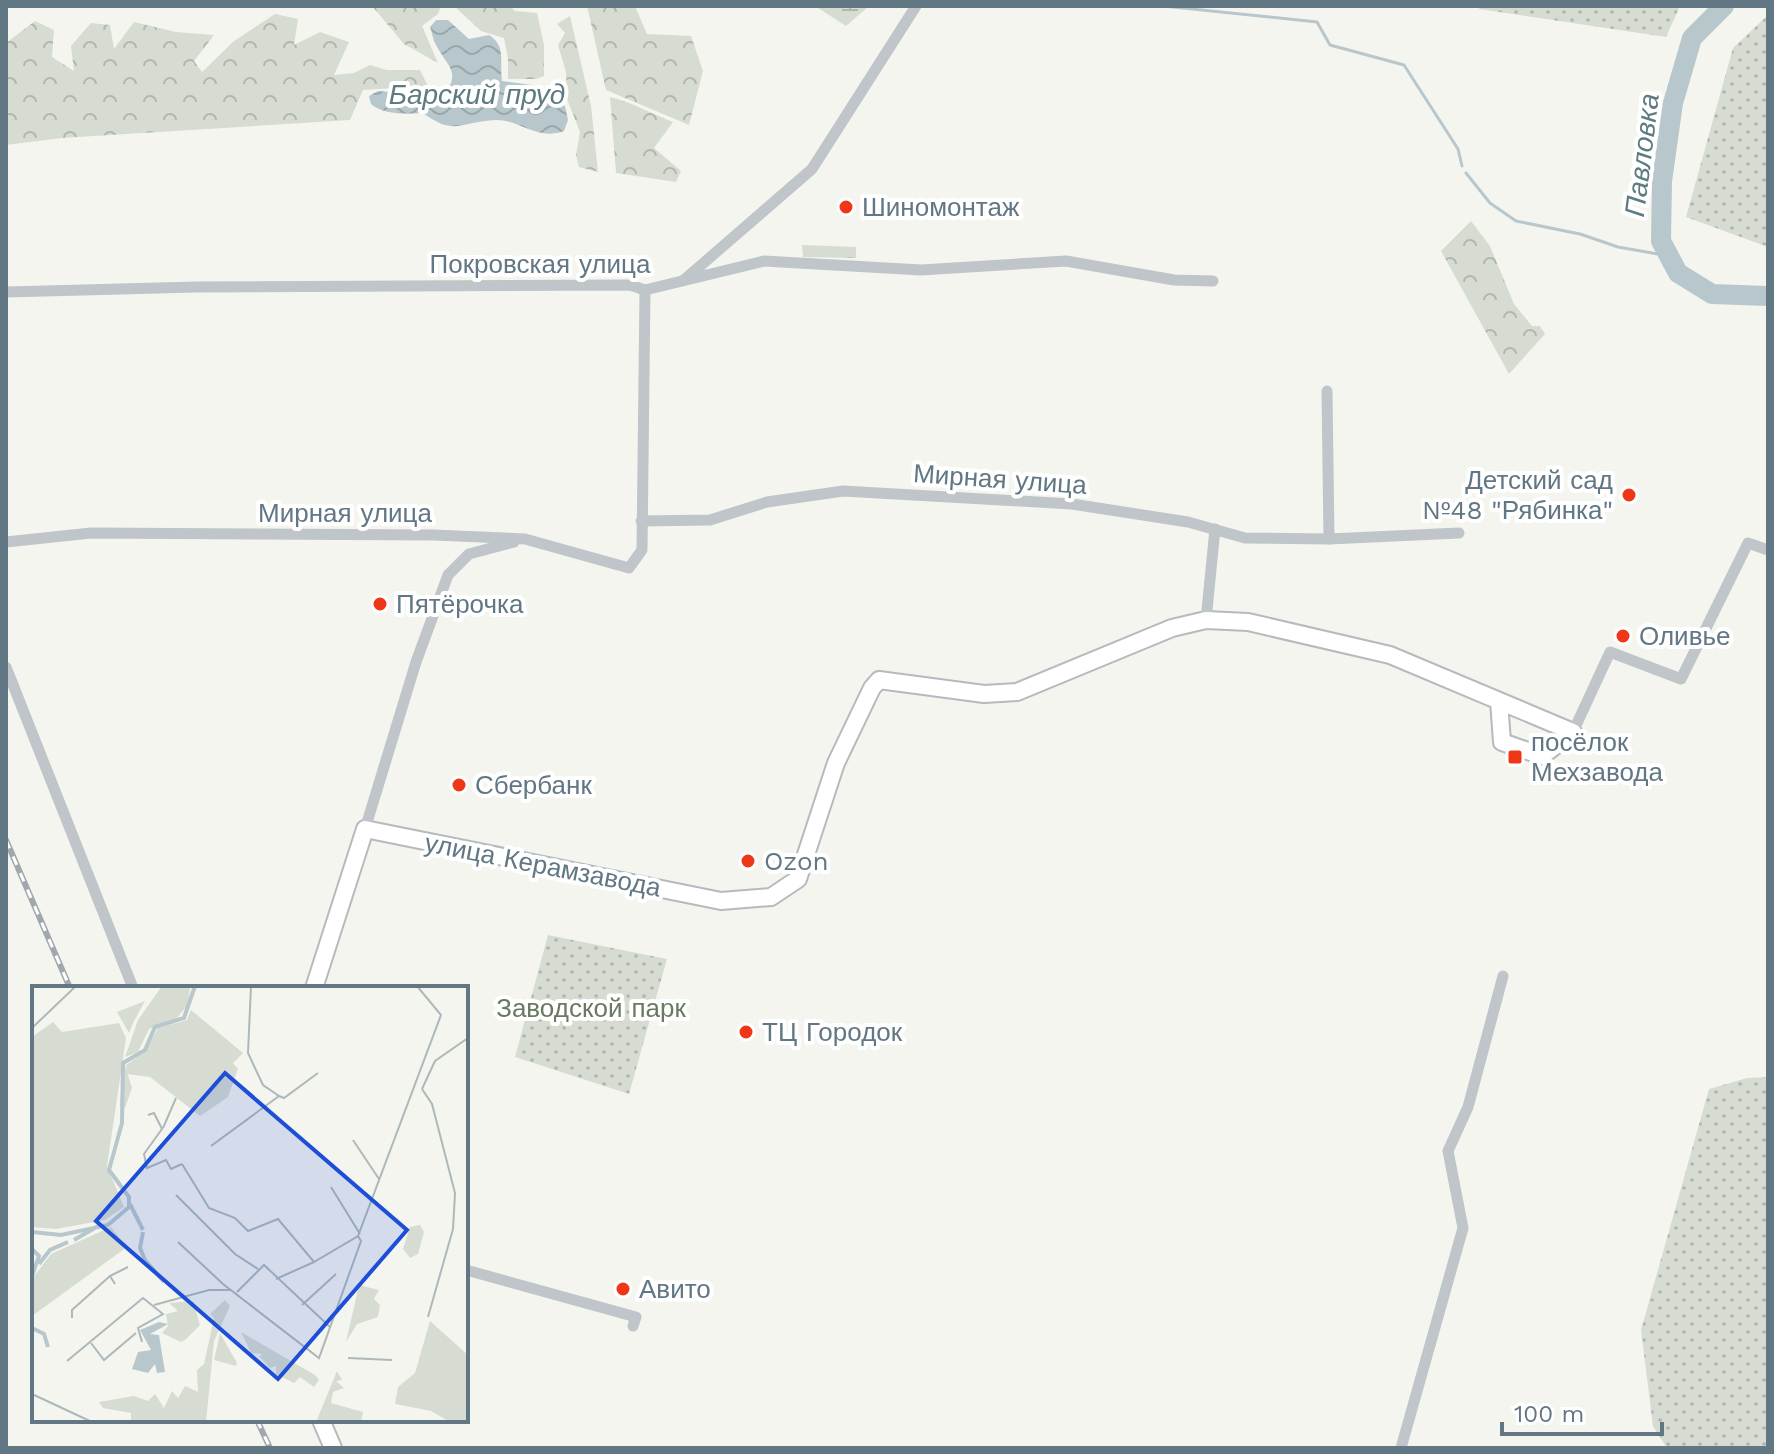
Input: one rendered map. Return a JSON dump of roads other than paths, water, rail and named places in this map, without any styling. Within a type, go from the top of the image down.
[{"type":"street","points":[[680,283],[812,169],[916,6]]},
{"type":"street","name":"Покровская улица","points":[[6,292],[196,287],[599,285],[630,285],[645,290],[764,261],[921,270],[1066,261],[1174,280],[1213,281]]},
{"type":"street","name":"Мирная улица","points":[[6,542],[91,533],[434,535],[525,539],[629,568],[642,550],[645,290]]},
{"type":"street","points":[[1327,391],[1329,539]]},
{"type":"street","name":"Мирная улица","points":[[641,521],[710,520],[767,502],[843,491],[1072,504],[1215,529],[1245,538],[1329,539],[1459,533]]},
{"type":"street","points":[[1215,529],[1206,620],[1248,622],[1390,655],[1573,732]]},
{"type":"street","points":[[315,986],[416,662],[448,575],[469,554],[525,539]]},
{"type":"street","points":[[1499,701],[1502,742],[1542,756],[1573,732],[1610,652],[1681,679],[1748,543],[1768,550]]},
{"type":"street","name":"улица Керамзавода","points":[[365,829],[721,901],[771,897],[798,879],[836,763],[872,688],[879,680],[984,694],[1017,692],[1172,628],[1206,620]]},
{"type":"street","points":[[6,667],[132,986]]},
{"type":"street","points":[[1401,1448],[1463,1228],[1448,1151],[1468,1107],[1503,976]]},
{"type":"street","points":[[468,1271],[636,1317],[633,1326]]},
{"type":"street","points":[[322,1422],[333,1448]]},
{"type":"water","name":"Барский пруд","points":[[436,20],[448,20],[469,39],[489,35],[495,39],[500,50],[502,81],[532,85],[565,106],[568,120],[564,131],[546,134],[496,120],[451,126],[423,113],[388,112],[371,104],[369,96],[378,91],[442,96],[452,75],[430,27]]},
{"type":"waterway","points":[[1163,6],[1317,22],[1330,45],[1404,65],[1458,149],[1462,166]]},
{"type":"waterway","name":"Павловка","points":[[1724,6],[1692,38],[1673,103],[1662,181],[1661,241],[1678,273],[1712,294],[1768,296]]},
{"type":"waterway","points":[[1466,173],[1490,203],[1516,221],[1580,234],[1618,247],[1669,256]]},
{"type":"railway","points":[[6,840],[69,986]]},
{"type":"railway","points":[[258,1422],[270,1448]]},
{"type":"place","name":"Шиномонтаж","points":[[846,207]]},
{"type":"place","name":"Детский сад №48 \"Рябинка\"","points":[[1629,495]]},
{"type":"place","name":"Пятёрочка","points":[[380,604]]},
{"type":"place","name":"Оливье","points":[[1623,636]]},
{"type":"place","name":"посёлок Мехзавода","points":[[1515,757]]},
{"type":"place","name":"Сбербанк","points":[[459,785]]},
{"type":"place","name":"Ozon","points":[[748,861]]},
{"type":"place","name":"ТЦ Городок","points":[[746,1032]]},
{"type":"place","name":"Авито","points":[[623,1289]]},
{"type":"park label","name":"Заводской парк","points":[[591,1008]]}]
